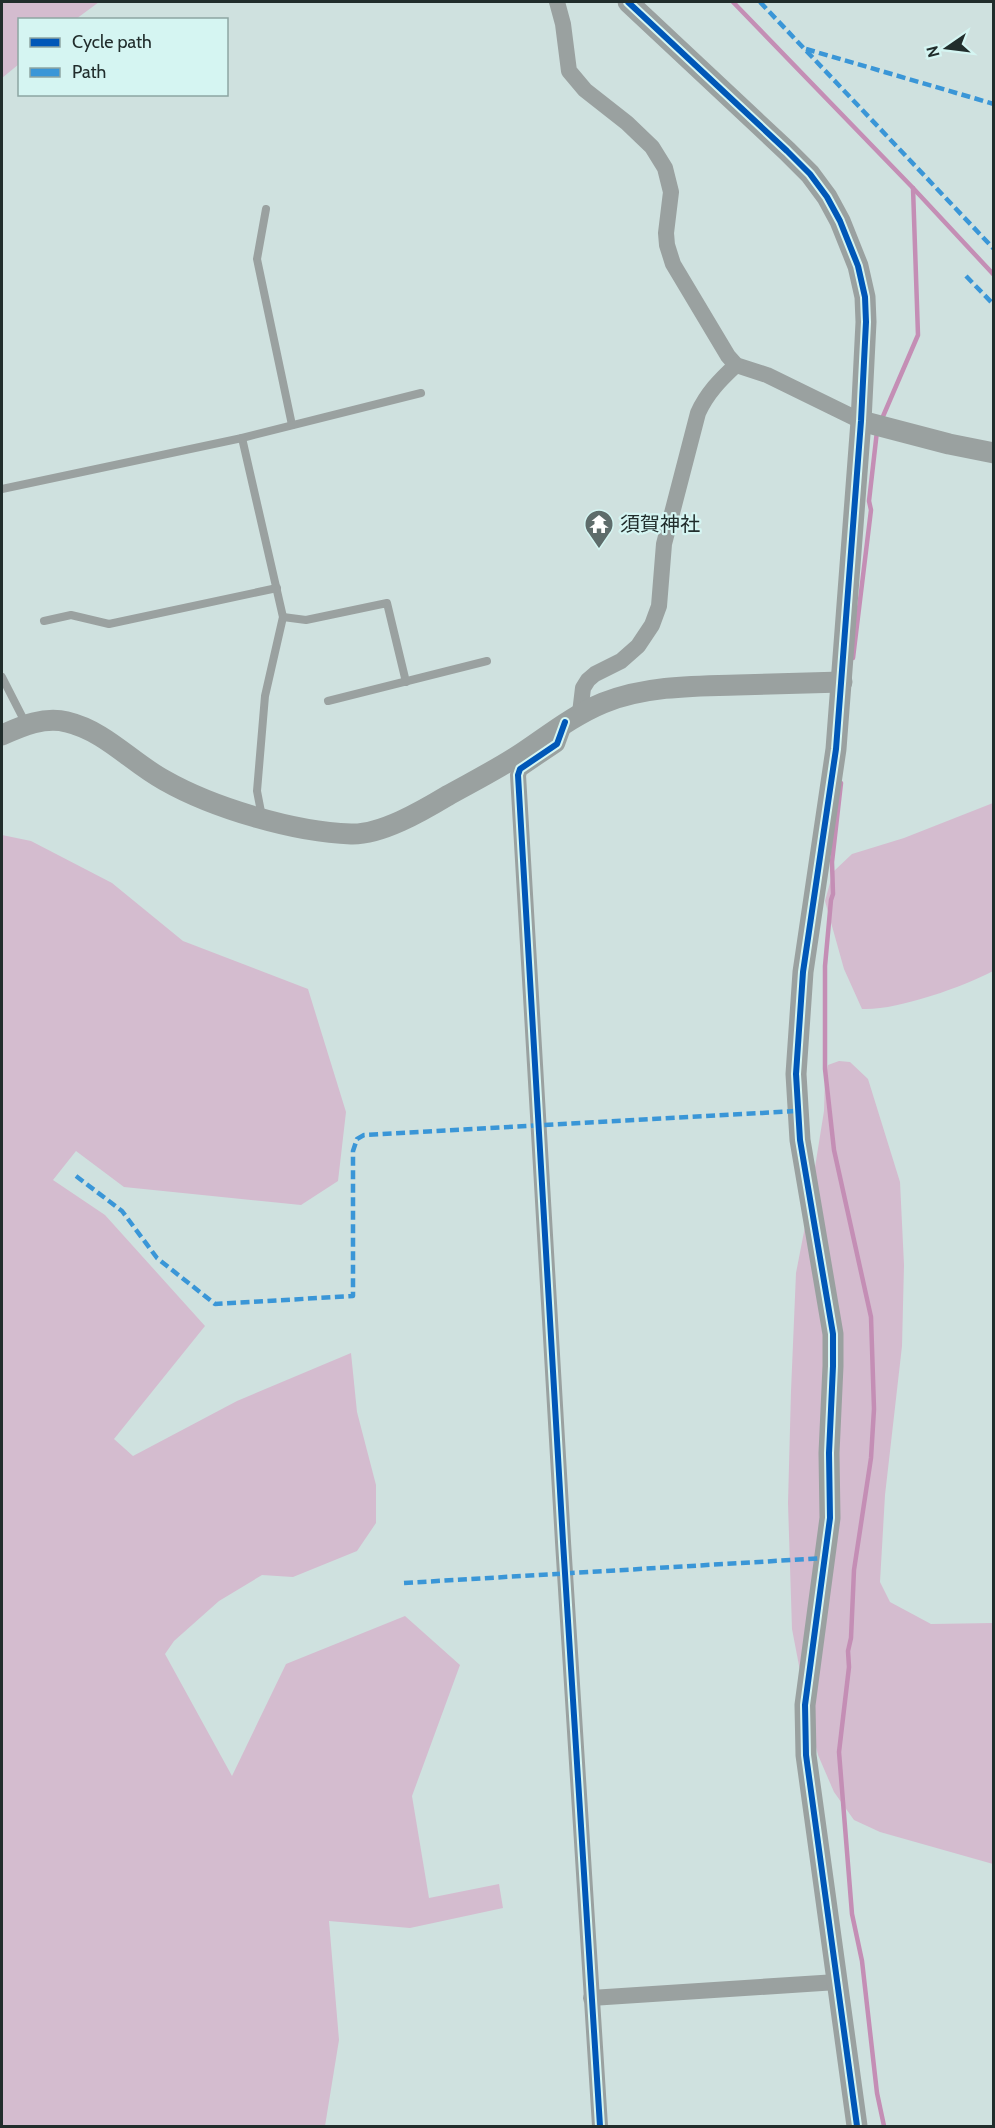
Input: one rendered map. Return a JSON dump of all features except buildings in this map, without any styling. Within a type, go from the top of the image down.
[{"type":"street","points":[[557,2],[563,24],[569,71],[585,90],[627,123],[652,147],[665,168],[671,192],[666,234],[673,264],[728,356],[736,365],[767,375],[861,421],[993,453]]},
{"type":"street","points":[[628,2],[787,151],[815,182],[840,220],[858,266],[865,297],[867,322],[842,682],[836,748],[803,972],[796,1074],[800,1140],[833,1334],[834,1366],[829,1453],[830,1518],[805,1705],[806,1755],[857,2127]]},
{"type":"street","points":[[600,2127],[551,1364],[518,775],[520,769],[557,744],[573,717],[588,680],[621,661],[638,646],[652,624],[659,606],[664,544],[699,413],[705,399],[717,383],[736,365]]},
{"type":"street","points":[[2,735],[26,725],[45,721],[65,721],[106,740],[163,780],[204,800],[311,831],[354,834],[393,825],[427,808],[521,753],[573,717],[606,702],[639,692],[700,686],[842,682]]},
{"type":"street","points":[[591,1998],[837,1982]]},
{"type":"lane","points":[[266,209],[257,259],[292,425]]},
{"type":"lane","points":[[2,489],[242,438],[422,393]]},
{"type":"lane","points":[[242,438],[283,617],[265,696],[257,792],[262,818]]},
{"type":"lane","points":[[44,621],[71,615],[109,624],[277,588]]},
{"type":"lane","points":[[283,617],[306,620],[387,603],[406,682]]},
{"type":"lane","points":[[328,701],[487,661]]},
{"type":"lane","points":[[2,677],[26,725]]},
{"type":"shaded area","points":[[2,2],[99,2],[77,18],[18,18],[18,65],[2,78]]},
{"type":"shaded area","points":[[993,803],[993,971],[929,997],[876,1009],[862,1009],[844,969],[825,901],[833,872],[852,854],[904,838]]},
{"type":"shaded area","points":[[2,835],[31,841],[112,883],[183,941],[308,989],[346,1112],[338,1181],[301,1205],[124,1187],[76,1151],[53,1180],[105,1215],[205,1326],[114,1439],[133,1456],[237,1401],[351,1353],[357,1412],[376,1485],[376,1523],[357,1551],[293,1577],[262,1575],[219,1601],[174,1641],[165,1654],[232,1776],[286,1664],[405,1616],[460,1665],[412,1796],[429,1898],[499,1884],[503,1908],[410,1928],[329,1921],[339,2040],[325,2126],[2,2126]]},
{"type":"shaded area","points":[[839,1061],[850,1062],[868,1079],[900,1182],[904,1265],[902,1346],[885,1495],[880,1582],[890,1602],[931,1624],[993,1623],[993,1864],[880,1832],[854,1820],[834,1792],[818,1755],[809,1718],[792,1629],[788,1503],[796,1273],[824,1111],[825,1078],[828,1065]]},
{"type":"waterway","points":[[733,2],[994,275]]},
{"type":"waterway","points":[[881,421],[918,335],[913,188]]},
{"type":"waterway","points":[[853,658],[871,510],[869,501],[877,431]]},
{"type":"waterway","points":[[841,783],[832,862],[833,894],[825,966],[825,1069],[834,1150],[871,1317],[874,1409],[871,1458],[854,1570],[851,1638],[848,1651],[849,1667],[839,1752],[852,1914],[862,1961],[877,2093],[884,2126]]},
{"type":"marked path","points":[[760,2],[994,249]]},
{"type":"marked path","points":[[806,49],[994,104]]},
{"type":"marked path","points":[[966,276],[994,305]]},
{"type":"marked path","points":[[76,1176],[122,1211],[157,1258],[215,1304],[353,1296],[353,1151],[357,1139],[364,1135],[798,1111]]},
{"type":"marked path","points":[[404,1583],[825,1558]]},
{"type":"cycle path","points":[[628,2],[810,174],[827,197],[840,221],[858,266],[865,297],[866,322],[861,421],[836,749],[803,972],[796,1074],[800,1140],[833,1334],[829,1453],[830,1518],[805,1705],[806,1755],[857,2126]]},
{"type":"cycle path","points":[[565,722],[557,744],[520,769],[518,775],[600,2126]]},
{"type":"place","name":"須賀神社","points":[[599,550]]}]
